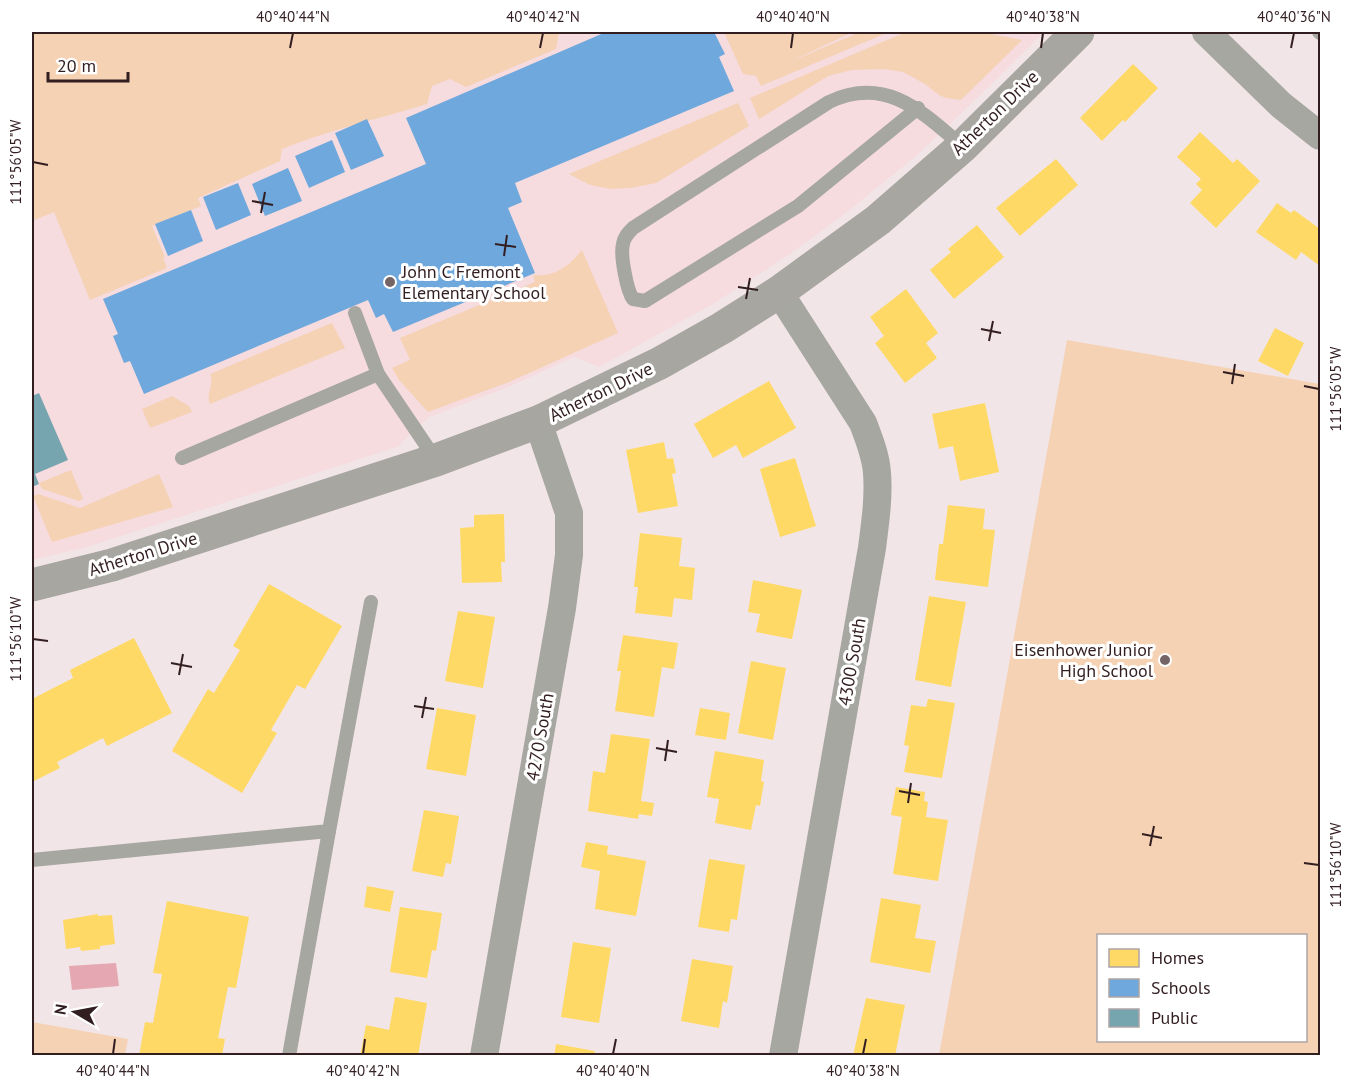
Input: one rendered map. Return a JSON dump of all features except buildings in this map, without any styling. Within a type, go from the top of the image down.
[{"type":"street","name":"Atherton Drive","points":[[32,585],[112,565],[436,460],[538,422],[660,363],[779,292],[878,220],[963,146],[1078,32]]},
{"type":"street","points":[[1206,32],[1281,105],[1320,136]]},
{"type":"street","name":"4300 South","points":[[779,292],[863,423],[872,447],[877,472],[872,548],[783,1056]]},
{"type":"street","name":"4270 South","points":[[484,1056],[570,555],[569,513],[538,422]]},
{"type":"lane","points":[[918,108],[798,206],[645,301],[633,299],[628,293],[622,246],[626,236],[633,228],[803,119],[843,96],[887,94],[918,108],[963,146]]},
{"type":"lane","points":[[355,313],[378,374],[436,460]]},
{"type":"lane","points":[[182,458],[378,374]]},
{"type":"lane","points":[[289,1056],[371,602]]},
{"type":"lane","points":[[32,860],[329,831]]},
{"type":"shaded area","name":"John C Fremont Elementary School","points":[[32,32],[1044,32],[916,156],[842,216],[784,258],[711,305],[599,367],[574,357],[506,388],[429,417],[397,447],[87,547],[32,560]]},
{"type":"shaded area","points":[[32,32],[561,32],[556,49],[466,87],[450,79],[432,86],[427,104],[336,130],[282,149],[280,161],[198,198],[201,206],[152,226],[165,257],[163,258],[167,268],[90,300],[54,212],[32,221]]},
{"type":"shaded area","points":[[724,32],[853,32],[787,63],[860,32],[889,32],[761,86],[756,76],[743,74]]},
{"type":"shaded area","points":[[906,32],[981,32],[1022,40],[961,100],[939,95],[903,72],[884,69],[852,70],[828,76],[759,119],[750,98]]},
{"type":"shaded area","points":[[738,103],[749,126],[656,183],[611,189],[590,185],[569,174]]},
{"type":"shaded area","points":[[582,250],[618,333],[509,382],[428,412],[399,380],[392,368],[410,360],[400,338],[535,282],[533,275],[560,270]]},
{"type":"shaded area","points":[[332,323],[345,348],[210,404],[210,374]]},
{"type":"shaded area","name":"Eisenhower Junior High School","points":[[1067,340],[1320,384],[1320,1055],[939,1055]]},
{"type":"shaded area","points":[[172,396],[189,406],[192,412],[150,428],[142,409]]},
{"type":"shaded area","points":[[71,470],[83,499],[79,501],[42,489],[39,483]]},
{"type":"shaded area","points":[[159,474],[173,507],[52,542],[33,496],[38,494],[80,508]]},
{"type":"shaded area","points":[[116,963],[119,986],[72,990],[69,966]]},
{"type":"shaded area","points":[[32,1022],[128,1039],[125,1055],[32,1055]]},
{"type":"place","name":"John C Fremont Elementary School","points":[[390,282]]},
{"type":"place","name":"Eisenhower Junior High School","points":[[1165,660]]}]
